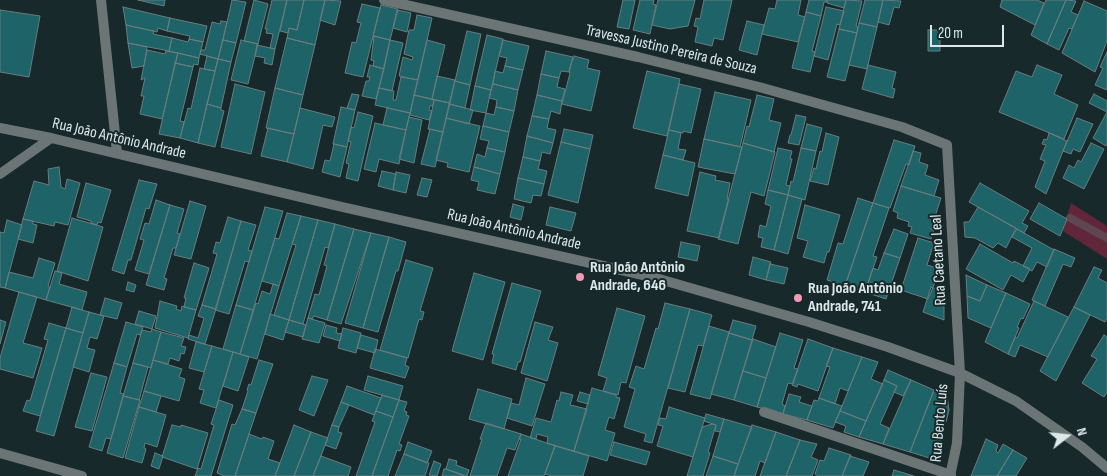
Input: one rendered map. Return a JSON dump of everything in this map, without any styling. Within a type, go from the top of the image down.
[{"type":"street","points":[[101,0],[117,153]]},
{"type":"street","name":"Travessa Justino Pereira de Souza","points":[[384,0],[638,57],[760,87],[902,127],[948,145]]},
{"type":"street","name":"Rua João Antônio Andrade","points":[[0,128],[117,153],[328,204],[652,277],[809,322],[888,347],[960,373],[1016,401],[1082,447],[1107,468]]},
{"type":"street","points":[[0,174],[51,138]]},
{"type":"street","name":"Rua Caetano Leal","points":[[948,145],[960,373]]},
{"type":"street","name":"Rua Bento Luís","points":[[950,476],[957,443],[960,373]]},
{"type":"street","points":[[764,412],[950,476]]},
{"type":"street","points":[[0,452],[82,476]]},
{"type":"shaded area","points":[[1071,203],[1107,226],[1107,259],[1063,231]]},
{"type":"building","points":[[138,0],[165,0],[164,6]]},
{"type":"building","points":[[232,0],[246,2],[236,43],[223,40]]},
{"type":"building","points":[[254,0],[268,4],[258,44],[244,41]]},
{"type":"building","points":[[272,0],[287,0],[275,49],[270,48],[273,34],[266,33],[267,29],[265,29]]},
{"type":"building","points":[[287,0],[304,0],[297,30],[289,28],[288,33],[280,31]]},
{"type":"building","points":[[304,0],[325,0],[315,45],[287,38],[289,28],[297,30]]},
{"type":"building","points":[[325,0],[341,1],[335,25],[320,20]]},
{"type":"building","points":[[623,0],[635,0],[629,29],[617,27]]},
{"type":"building","points":[[640,0],[654,0],[653,4],[656,5],[650,34],[633,30]]},
{"type":"building","points":[[658,0],[695,0],[688,26],[670,29],[652,25]]},
{"type":"building","points":[[704,0],[732,0],[723,40],[714,38],[712,46],[695,42],[698,27],[694,26],[696,18],[700,19]]},
{"type":"building","points":[[777,0],[801,0],[798,15],[805,17],[798,42],[762,34],[769,8],[775,9]]},
{"type":"building","points":[[809,0],[827,0],[827,2],[824,2],[821,16],[806,12]]},
{"type":"building","points":[[827,0],[846,0],[844,8],[827,3]]},
{"type":"building","points":[[846,0],[862,1],[856,26],[858,27],[857,33],[839,29]]},
{"type":"building","points":[[865,0],[883,0],[877,27],[859,23]]},
{"type":"building","points":[[883,0],[901,1],[899,8],[894,7],[889,25],[878,22]]},
{"type":"building","points":[[1002,0],[1037,0],[1044,3],[1035,25],[1000,7]]},
{"type":"building","points":[[1046,0],[1066,0],[1047,44],[1031,35]]},
{"type":"building","points":[[1066,0],[1076,1],[1071,12],[1078,15],[1072,29],[1069,28],[1059,50],[1047,44]]},
{"type":"building","points":[[1084,1],[1107,11],[1107,41],[1095,72],[1062,53]]},
{"type":"building","points":[[362,4],[380,8],[363,77],[345,73],[352,42],[356,43],[361,23],[357,22]]},
{"type":"building","points":[[381,5],[398,9],[390,40],[373,36]]},
{"type":"building","points":[[123,7],[170,18],[167,31],[158,28],[157,32],[126,25]]},
{"type":"building","points":[[826,7],[844,11],[840,25],[837,24],[828,60],[814,56]]},
{"type":"building","points":[[0,10],[40,16],[29,77],[0,72]]},
{"type":"building","points":[[397,10],[411,13],[407,32],[393,28]]},
{"type":"building","points":[[806,12],[821,16],[812,51],[815,52],[810,72],[792,68]]},
{"type":"building","points":[[417,15],[432,18],[418,80],[399,76],[403,57],[412,60],[413,57],[404,54],[409,30],[414,30]]},
{"type":"building","points":[[170,18],[207,26],[203,42],[189,39],[190,36],[167,31]]},
{"type":"building","points":[[221,21],[227,22],[218,59],[200,54],[201,50],[205,50],[212,22],[220,24]]},
{"type":"building","points":[[747,21],[764,25],[757,55],[739,50]]},
{"type":"building","points":[[859,23],[877,27],[867,69],[849,65]]},
{"type":"building","points":[[126,25],[154,31],[153,34],[172,38],[169,51],[128,43]]},
{"type":"building","points":[[839,29],[857,33],[845,81],[827,77]]},
{"type":"building","points":[[928,30],[940,30],[940,51],[928,51]]},
{"type":"building","points":[[467,31],[481,34],[470,85],[455,81]]},
{"type":"building","points":[[487,35],[503,39],[491,90],[475,86]]},
{"type":"building","points":[[374,36],[390,40],[384,69],[373,66],[374,61],[371,60]]},
{"type":"building","points":[[172,38],[188,42],[189,39],[203,42],[199,58],[169,51]]},
{"type":"building","points":[[287,38],[315,45],[303,95],[275,88]]},
{"type":"building","points":[[223,40],[236,43],[231,62],[218,59]]},
{"type":"building","points":[[241,40],[258,44],[248,84],[231,80]]},
{"type":"building","points":[[390,40],[403,43],[392,91],[379,88]]},
{"type":"building","points":[[427,40],[445,45],[432,99],[414,95]]},
{"type":"building","points":[[503,40],[529,46],[523,70],[505,66],[507,58],[499,56]]},
{"type":"building","points":[[128,43],[147,47],[144,66],[132,68]]},
{"type":"building","points":[[257,45],[275,49],[272,65],[264,63],[265,58],[255,56]]},
{"type":"building","points":[[147,50],[165,54],[166,51],[178,53],[162,119],[140,114],[145,78],[141,80]]},
{"type":"building","points":[[546,51],[573,57],[569,72],[561,71],[559,78],[541,74]]},
{"type":"building","points":[[1107,52],[1107,90],[1095,85],[1103,68],[1100,67]]},
{"type":"building","points":[[178,53],[199,58],[198,65],[194,64],[193,67],[175,63]]},
{"type":"building","points":[[207,56],[218,59],[215,71],[204,69]]},
{"type":"building","points":[[574,56],[589,60],[587,68],[600,71],[591,111],[562,104]]},
{"type":"building","points":[[218,59],[231,62],[221,108],[207,104]]},
{"type":"building","points":[[175,63],[193,67],[180,121],[184,122],[180,138],[159,134]]},
{"type":"building","points":[[370,65],[384,69],[376,99],[362,96],[366,81],[369,81],[370,77],[367,77]]},
{"type":"building","points":[[868,65],[896,72],[892,88],[895,89],[893,98],[862,89]]},
{"type":"building","points":[[1037,65],[1062,75],[1054,94],[1078,105],[1064,139],[999,112],[1016,71],[1032,77]]},
{"type":"building","points":[[505,66],[523,70],[518,90],[493,84],[495,71],[503,73]]},
{"type":"building","points":[[200,68],[215,71],[198,143],[180,138],[188,108],[191,109]]},
{"type":"building","points":[[647,71],[680,79],[667,136],[633,128]]},
{"type":"building","points":[[541,74],[559,78],[557,87],[565,89],[562,101],[537,95]]},
{"type":"building","points":[[437,76],[455,80],[450,103],[432,99]]},
{"type":"building","points":[[401,77],[418,80],[410,113],[375,105],[379,88],[394,91],[393,100],[396,100]]},
{"type":"building","points":[[455,81],[470,85],[465,108],[449,104]]},
{"type":"building","points":[[235,84],[265,92],[251,154],[221,147]]},
{"type":"building","points":[[493,84],[518,90],[514,111],[496,107],[497,100],[489,98]]},
{"type":"building","points":[[679,84],[701,89],[691,133],[669,130]]},
{"type":"building","points":[[475,86],[491,90],[486,113],[470,110]]},
{"type":"building","points":[[275,88],[303,95],[294,134],[266,128]]},
{"type":"building","points":[[715,92],[751,100],[740,147],[704,139]]},
{"type":"building","points":[[352,94],[359,95],[355,110],[347,108]]},
{"type":"building","points":[[1094,94],[1107,101],[1107,112],[1089,103]]},
{"type":"building","points":[[414,95],[434,100],[433,106],[430,106],[429,110],[432,111],[429,120],[410,115]]},
{"type":"building","points":[[537,95],[562,101],[560,114],[551,111],[549,119],[532,116]]},
{"type":"building","points":[[757,95],[774,99],[769,120],[781,123],[774,152],[743,143]]},
{"type":"building","points":[[434,100],[450,103],[443,132],[428,129]]},
{"type":"building","points":[[207,104],[221,108],[224,111],[215,147],[198,143]]},
{"type":"building","points":[[449,104],[473,110],[469,124],[446,118]]},
{"type":"building","points":[[341,107],[355,110],[347,147],[333,144]]},
{"type":"building","points":[[496,107],[514,111],[509,132],[483,126],[486,113],[494,115]]},
{"type":"building","points":[[300,108],[335,117],[332,127],[323,125],[313,169],[287,162]]},
{"type":"building","points":[[387,108],[410,113],[406,130],[383,125]]},
{"type":"building","points":[[358,112],[373,116],[358,181],[346,178],[349,164],[346,163],[351,142],[348,141],[351,127],[354,128]]},
{"type":"building","points":[[1107,112],[1107,144],[1106,146],[1093,138]]},
{"type":"building","points":[[796,115],[806,117],[799,145],[788,143]]},
{"type":"building","points":[[532,116],[549,119],[547,128],[556,130],[553,143],[527,136]]},
{"type":"building","points":[[409,117],[422,120],[414,163],[399,159]]},
{"type":"building","points":[[446,118],[480,126],[469,172],[447,167],[448,163],[436,160]]},
{"type":"building","points":[[1077,118],[1093,124],[1080,152],[1073,149],[1071,154],[1063,151]]},
{"type":"building","points":[[375,123],[406,130],[399,164],[379,159],[376,172],[364,169]]},
{"type":"building","points":[[807,124],[822,128],[816,151],[801,148]]},
{"type":"building","points":[[483,126],[509,132],[505,152],[487,148],[489,141],[480,139]]},
{"type":"building","points":[[268,128],[294,134],[287,162],[261,156]]},
{"type":"building","points":[[430,129],[443,132],[435,167],[421,164]]},
{"type":"building","points":[[564,129],[593,135],[590,149],[561,142]]},
{"type":"building","points":[[669,130],[681,133],[678,149],[686,150],[683,160],[663,155]]},
{"type":"building","points":[[826,133],[839,137],[828,185],[810,181],[814,168],[816,169],[820,151],[822,152]]},
{"type":"building","points":[[1049,133],[1067,141],[1046,194],[1035,187],[1045,161],[1040,159],[1046,145],[1042,144],[1044,139],[1047,140]]},
{"type":"building","points":[[527,136],[553,143],[550,154],[542,152],[540,161],[523,157]]},
{"type":"building","points":[[704,139],[742,147],[735,174],[698,167]]},
{"type":"building","points":[[894,140],[915,146],[909,165],[906,164],[890,208],[873,203]]},
{"type":"building","points":[[561,142],[590,149],[578,203],[548,195]]},
{"type":"building","points":[[743,143],[775,152],[764,196],[751,192],[738,244],[718,239]]},
{"type":"building","points":[[1091,143],[1104,149],[1084,189],[1063,178],[1069,165],[1074,168],[1078,160],[1081,162]]},
{"type":"building","points":[[334,144],[347,147],[340,177],[322,172],[325,160],[330,161]]},
{"type":"building","points":[[487,148],[505,152],[500,174],[474,167],[477,154],[485,157]]},
{"type":"building","points":[[778,148],[792,151],[786,185],[790,186],[788,195],[768,190]]},
{"type":"building","points":[[801,148],[816,151],[805,200],[788,195]]},
{"type":"building","points":[[913,151],[921,153],[919,162],[928,165],[925,175],[939,180],[934,196],[901,186]]},
{"type":"building","points":[[663,155],[695,163],[688,196],[655,188]]},
{"type":"building","points":[[523,157],[540,161],[538,169],[547,171],[544,184],[518,178]]},
{"type":"building","points":[[59,167],[61,187],[65,189],[67,179],[80,183],[68,225],[55,222],[54,226],[23,219],[34,181],[49,185],[48,169]]},
{"type":"building","points":[[474,167],[500,174],[495,194],[477,190],[479,182],[471,180]]},
{"type":"building","points":[[382,171],[396,174],[393,190],[378,186]]},
{"type":"building","points":[[396,172],[410,175],[406,193],[393,190]]},
{"type":"building","points":[[700,172],[716,176],[715,180],[730,183],[727,199],[729,199],[719,238],[687,231]]},
{"type":"building","points":[[422,178],[432,180],[427,197],[417,195]]},
{"type":"building","points":[[518,178],[544,184],[541,196],[533,195],[531,203],[514,199]]},
{"type":"building","points":[[139,180],[157,184],[149,209],[146,208],[131,260],[128,260],[124,274],[112,270]]},
{"type":"building","points":[[86,183],[111,190],[101,223],[98,222],[97,225],[77,217]]},
{"type":"building","points":[[980,183],[1029,211],[1022,223],[1028,226],[1024,233],[969,202]]},
{"type":"building","points":[[901,186],[941,198],[931,229],[934,230],[931,239],[910,233],[912,227],[908,226],[909,222],[897,218],[898,213],[893,211]]},
{"type":"building","points":[[768,190],[788,195],[774,250],[761,247],[763,238],[758,237],[760,225],[766,227],[771,206],[765,204]]},
{"type":"building","points":[[788,195],[802,199],[788,254],[774,250]]},
{"type":"building","points":[[858,198],[873,203],[845,286],[827,280],[838,243],[843,244]]},
{"type":"building","points":[[156,200],[170,205],[149,274],[135,270],[144,240],[140,239],[145,223],[149,224]]},
{"type":"building","points":[[190,201],[206,206],[191,259],[174,255]]},
{"type":"building","points":[[873,203],[889,208],[873,256],[877,257],[865,292],[845,286]]},
{"type":"building","points":[[1039,203],[1067,219],[1060,236],[1030,219]]},
{"type":"building","points":[[513,204],[524,207],[521,220],[510,217]]},
{"type":"building","points":[[170,205],[184,209],[177,233],[180,234],[176,248],[173,248],[164,278],[167,279],[164,290],[146,285]]},
{"type":"building","points":[[805,205],[840,215],[824,263],[803,257],[808,241],[797,238]]},
{"type":"building","points":[[265,207],[283,211],[253,310],[236,305]]},
{"type":"building","points":[[550,207],[576,213],[571,231],[546,225]]},
{"type":"building","points":[[978,207],[1016,228],[1006,248],[998,243],[993,248],[975,238],[965,237],[964,222],[969,222]]},
{"type":"building","points":[[287,213],[301,216],[279,286],[262,281],[275,238],[279,239]]},
{"type":"building","points":[[301,216],[318,220],[289,320],[274,315],[296,245],[292,244]]},
{"type":"building","points":[[228,217],[241,221],[216,309],[202,305],[217,254],[213,253],[216,242],[220,243]]},
{"type":"building","points":[[72,218],[103,227],[88,281],[57,271]]},
{"type":"building","points":[[23,219],[33,221],[33,224],[37,225],[33,243],[18,239]]},
{"type":"building","points":[[7,220],[22,225],[5,288],[0,287],[0,232],[4,233]]},
{"type":"building","points":[[318,220],[335,224],[328,248],[325,247],[303,324],[289,320]]},
{"type":"building","points":[[241,221],[256,225],[248,250],[252,251],[249,262],[245,261],[229,314],[215,310]]},
{"type":"building","points":[[335,224],[354,229],[327,320],[314,316],[312,319],[308,318],[315,294],[319,295],[327,266],[324,265]]},
{"type":"building","points":[[354,229],[371,233],[341,324],[327,320]]},
{"type":"building","points":[[894,229],[908,234],[900,258],[884,253]]},
{"type":"building","points":[[1017,229],[1054,250],[1047,267],[1037,262],[1032,271],[1023,266],[1032,248],[1012,237]]},
{"type":"building","points":[[371,233],[389,237],[363,328],[345,323]]},
{"type":"building","points":[[389,237],[406,242],[378,332],[363,328]]},
{"type":"building","points":[[918,238],[934,243],[927,265],[937,268],[937,262],[943,262],[943,274],[939,273],[928,299],[901,290]]},
{"type":"building","points":[[681,242],[700,246],[697,261],[678,257]]},
{"type":"building","points":[[980,244],[1013,263],[1014,261],[1030,269],[1023,282],[1011,275],[1003,290],[966,269]]},
{"type":"building","points":[[1054,249],[1075,258],[1071,267],[1063,264],[1045,306],[1032,300]]},
{"type":"building","points":[[884,253],[900,258],[886,299],[865,292],[873,268],[878,270]]},
{"type":"building","points":[[753,257],[771,262],[766,280],[749,275]]},
{"type":"building","points":[[39,258],[55,263],[46,300],[5,288],[9,272],[33,278]]},
{"type":"building","points":[[406,260],[433,268],[420,311],[424,312],[422,320],[419,319],[408,358],[380,350]]},
{"type":"building","points":[[194,263],[209,268],[196,310],[184,307],[186,298],[184,298]]},
{"type":"building","points":[[770,264],[788,268],[784,284],[766,280]]},
{"type":"building","points":[[1094,267],[1102,270],[1098,278],[1107,283],[1107,319],[1105,322],[1074,307]]},
{"type":"building","points":[[55,271],[62,273],[59,284],[87,292],[82,310],[46,300]]},
{"type":"building","points":[[474,273],[505,282],[483,360],[452,351]]},
{"type":"building","points":[[966,275],[987,285],[980,301],[967,296]]},
{"type":"building","points":[[128,282],[136,285],[134,292],[126,290]]},
{"type":"building","points":[[512,283],[541,291],[516,370],[492,363],[494,354],[492,354]]},
{"type":"building","points":[[273,284],[279,286],[257,359],[240,354],[256,303],[258,304],[262,291],[270,294]]},
{"type":"building","points":[[987,285],[1006,293],[991,328],[968,318],[967,296],[980,301]]},
{"type":"building","points":[[931,287],[944,292],[944,320],[923,312]]},
{"type":"building","points":[[19,292],[37,297],[23,343],[42,348],[33,378],[0,369],[0,358]]},
{"type":"building","points":[[1006,293],[1030,304],[1017,327],[1019,328],[1008,354],[985,342]]},
{"type":"building","points":[[105,298],[122,303],[117,319],[100,315]]},
{"type":"building","points":[[160,301],[177,306],[176,309],[181,311],[182,306],[196,310],[188,338],[155,328]]},
{"type":"building","points":[[1034,301],[1068,317],[1048,357],[1020,345],[1015,357],[1008,354]]},
{"type":"building","points":[[665,303],[690,309],[652,443],[644,441],[646,434],[624,427],[635,389],[629,387],[636,366],[644,369]]},
{"type":"building","points":[[202,305],[216,309],[205,344],[188,339],[189,335],[198,338],[204,318],[198,316]]},
{"type":"building","points":[[236,305],[253,310],[240,354],[223,349]]},
{"type":"building","points":[[72,307],[89,312],[83,333],[66,328]]},
{"type":"building","points":[[1074,307],[1090,315],[1056,381],[1040,371]]},
{"type":"building","points":[[617,308],[645,316],[626,383],[621,382],[618,395],[603,391],[607,378],[598,375]]},
{"type":"building","points":[[690,309],[712,315],[703,346],[698,345],[685,392],[668,388]]},
{"type":"building","points":[[139,311],[156,316],[152,329],[135,324]]},
{"type":"building","points":[[89,312],[104,316],[97,339],[90,337],[87,348],[95,350],[89,372],[73,367]]},
{"type":"building","points":[[270,314],[289,320],[283,340],[265,334]]},
{"type":"building","points":[[308,318],[325,323],[319,343],[302,339]]},
{"type":"building","points":[[0,320],[6,322],[0,344]]},
{"type":"building","points":[[289,320],[306,325],[303,337],[285,332]]},
{"type":"building","points":[[733,320],[756,326],[752,340],[729,333]]},
{"type":"building","points":[[126,322],[143,327],[140,335],[137,334],[127,367],[114,363]]},
{"type":"building","points":[[535,322],[553,327],[548,340],[558,343],[547,381],[521,373]]},
{"type":"building","points":[[49,323],[66,328],[40,416],[23,411],[27,400],[30,401],[48,340],[44,339]]},
{"type":"building","points":[[326,325],[337,328],[336,333],[342,334],[340,341],[323,336]]},
{"type":"building","points":[[709,326],[729,332],[710,399],[690,394]]},
{"type":"building","points":[[66,328],[83,333],[54,436],[36,431]]},
{"type":"building","points":[[343,328],[361,333],[356,353],[338,348]]},
{"type":"building","points":[[152,329],[161,332],[151,368],[133,363],[142,330],[151,332]]},
{"type":"building","points":[[161,332],[184,338],[181,346],[186,347],[184,354],[181,353],[179,361],[170,358],[168,364],[153,360]]},
{"type":"building","points":[[729,333],[752,340],[734,400],[711,394]]},
{"type":"building","points":[[780,333],[803,340],[794,368],[798,369],[793,384],[788,383],[782,404],[785,406],[783,414],[757,407]]},
{"type":"building","points":[[361,335],[378,340],[375,353],[357,348]]},
{"type":"building","points":[[1104,335],[1107,337],[1107,392],[1104,397],[1082,383],[1097,359],[1091,356]]},
{"type":"building","points":[[753,339],[776,347],[766,378],[743,371]]},
{"type":"building","points":[[808,339],[833,348],[818,391],[798,384],[797,387],[792,385]]},
{"type":"building","points":[[196,342],[212,346],[204,372],[189,368]]},
{"type":"building","points":[[212,346],[233,352],[216,408],[200,403],[204,390],[199,389]]},
{"type":"building","points":[[833,348],[862,357],[848,391],[840,388],[835,404],[819,398],[830,367],[826,366]]},
{"type":"building","points":[[375,349],[407,358],[405,365],[409,367],[405,378],[370,368]]},
{"type":"building","points":[[233,352],[249,357],[238,391],[223,386]]},
{"type":"building","points":[[862,357],[878,362],[871,379],[883,384],[866,421],[840,411]]},
{"type":"building","points":[[153,360],[182,369],[179,377],[185,379],[179,401],[144,391]]},
{"type":"building","points":[[259,360],[273,364],[256,413],[242,409],[249,384],[251,385]]},
{"type":"building","points":[[114,363],[127,367],[120,393],[124,394],[111,439],[106,438],[102,451],[89,447]]},
{"type":"building","points":[[133,363],[148,367],[139,400],[123,396]]},
{"type":"building","points":[[888,370],[911,380],[903,396],[894,392],[897,386],[884,380]]},
{"type":"building","points":[[743,371],[766,378],[757,407],[734,400]]},
{"type":"building","points":[[91,373],[107,377],[92,431],[75,427]]},
{"type":"building","points":[[312,376],[328,380],[314,416],[299,410]]},
{"type":"building","points":[[368,376],[403,386],[399,400],[364,390]]},
{"type":"building","points":[[526,378],[545,384],[532,426],[507,418],[511,403],[519,405]]},
{"type":"building","points":[[884,380],[897,386],[880,424],[889,428],[883,444],[859,437]]},
{"type":"building","points":[[911,380],[934,390],[910,452],[883,444]]},
{"type":"building","points":[[347,386],[381,398],[374,415],[341,402]]},
{"type":"building","points":[[592,388],[620,398],[614,419],[609,417],[605,430],[615,433],[607,461],[574,451]]},
{"type":"building","points":[[478,389],[512,399],[504,429],[469,419]]},
{"type":"building","points":[[934,390],[947,396],[949,410],[946,422],[940,421],[938,431],[943,433],[936,460],[910,452]]},
{"type":"building","points":[[144,391],[161,396],[156,412],[139,407]]},
{"type":"building","points":[[561,392],[573,395],[570,405],[587,409],[574,451],[547,443],[548,437],[537,434],[536,439],[530,438],[536,418],[551,422]]},
{"type":"building","points":[[580,392],[590,395],[588,404],[577,401]]},
{"type":"building","points":[[789,394],[801,397],[799,402],[812,406],[807,420],[783,414]]},
{"type":"building","points":[[382,395],[399,400],[393,417],[376,411]]},
{"type":"building","points":[[123,396],[140,400],[123,458],[107,453]]},
{"type":"building","points":[[819,398],[842,406],[833,428],[807,420],[814,400],[818,401]]},
{"type":"building","points":[[219,400],[233,405],[211,476],[195,476],[198,468],[201,469],[214,425],[211,424]]},
{"type":"building","points":[[399,400],[407,402],[404,411],[409,416],[399,444],[402,445],[400,451],[397,450],[388,476],[372,476]]},
{"type":"building","points":[[341,402],[349,405],[339,427],[332,425]]},
{"type":"building","points":[[139,407],[166,415],[157,447],[145,443],[144,448],[146,449],[142,463],[125,458]]},
{"type":"building","points":[[669,407],[705,418],[693,457],[657,446],[663,426],[658,425],[660,418],[666,419]]},
{"type":"building","points":[[242,409],[256,413],[235,476],[224,476],[217,473],[232,424],[235,425]]},
{"type":"building","points":[[376,411],[393,417],[372,476],[356,476],[375,422],[372,421]]},
{"type":"building","points":[[840,411],[866,421],[859,437],[844,432],[846,426],[835,422]]},
{"type":"building","points":[[706,414],[724,419],[720,432],[715,431],[716,425],[704,421]]},
{"type":"building","points":[[724,419],[752,427],[738,464],[713,456]]},
{"type":"building","points":[[486,423],[521,434],[515,450],[507,448],[497,476],[470,476],[482,439],[480,439]]},
{"type":"building","points":[[712,424],[716,425],[703,476],[687,476],[702,427]]},
{"type":"building","points":[[172,425],[181,427],[181,425],[208,433],[197,469],[162,457]]},
{"type":"building","points":[[294,425],[311,432],[294,476],[275,476]]},
{"type":"building","points":[[332,425],[339,427],[338,432],[342,433],[336,449],[325,445]]},
{"type":"building","points":[[752,425],[776,432],[765,463],[760,461],[755,476],[734,476]]},
{"type":"building","points":[[311,432],[328,438],[313,476],[294,476]]},
{"type":"building","points":[[776,432],[800,440],[786,476],[760,476]]},
{"type":"building","points":[[249,434],[274,441],[268,459],[280,463],[275,476],[235,476]]},
{"type":"building","points":[[521,434],[555,446],[544,476],[508,476]]},
{"type":"building","points":[[986,439],[998,445],[996,451],[998,453],[1003,444],[1013,450],[997,476],[971,476]]},
{"type":"building","points":[[800,440],[817,444],[811,457],[818,460],[812,476],[786,476]]},
{"type":"building","points":[[408,442],[432,451],[427,463],[404,454]]},
{"type":"building","points":[[614,442],[650,452],[646,465],[610,455]]},
{"type":"building","points":[[555,446],[589,456],[583,476],[552,476],[545,474]]},
{"type":"building","points":[[829,448],[851,455],[842,476],[818,476],[815,474],[820,460],[824,461]]},
{"type":"building","points":[[1013,450],[1027,458],[1016,476],[997,476]]},
{"type":"building","points":[[155,453],[163,456],[159,469],[151,466]]},
{"type":"building","points":[[404,454],[429,463],[425,476],[395,476]]},
{"type":"building","points":[[321,456],[351,467],[348,476],[313,476]]},
{"type":"building","points":[[713,456],[738,464],[734,476],[706,476]]},
{"type":"building","points":[[850,456],[869,462],[863,476],[842,476]]},
{"type":"building","points":[[449,459],[457,461],[456,465],[469,470],[467,476],[446,469]]},
{"type":"building","points":[[434,461],[441,464],[437,476],[429,475]]},
{"type":"building","points":[[444,469],[446,469],[464,476],[442,476]]},
{"type":"building","points":[[894,470],[914,476],[892,476]]},
{"type":"waterway","points":[[1070,218],[1107,238]]},
{"type":"place","name":"Rua João Antônio Andrade, 646","points":[[580,277]]},
{"type":"place","name":"Rua João Antônio Andrade, 741","points":[[798,298]]}]
